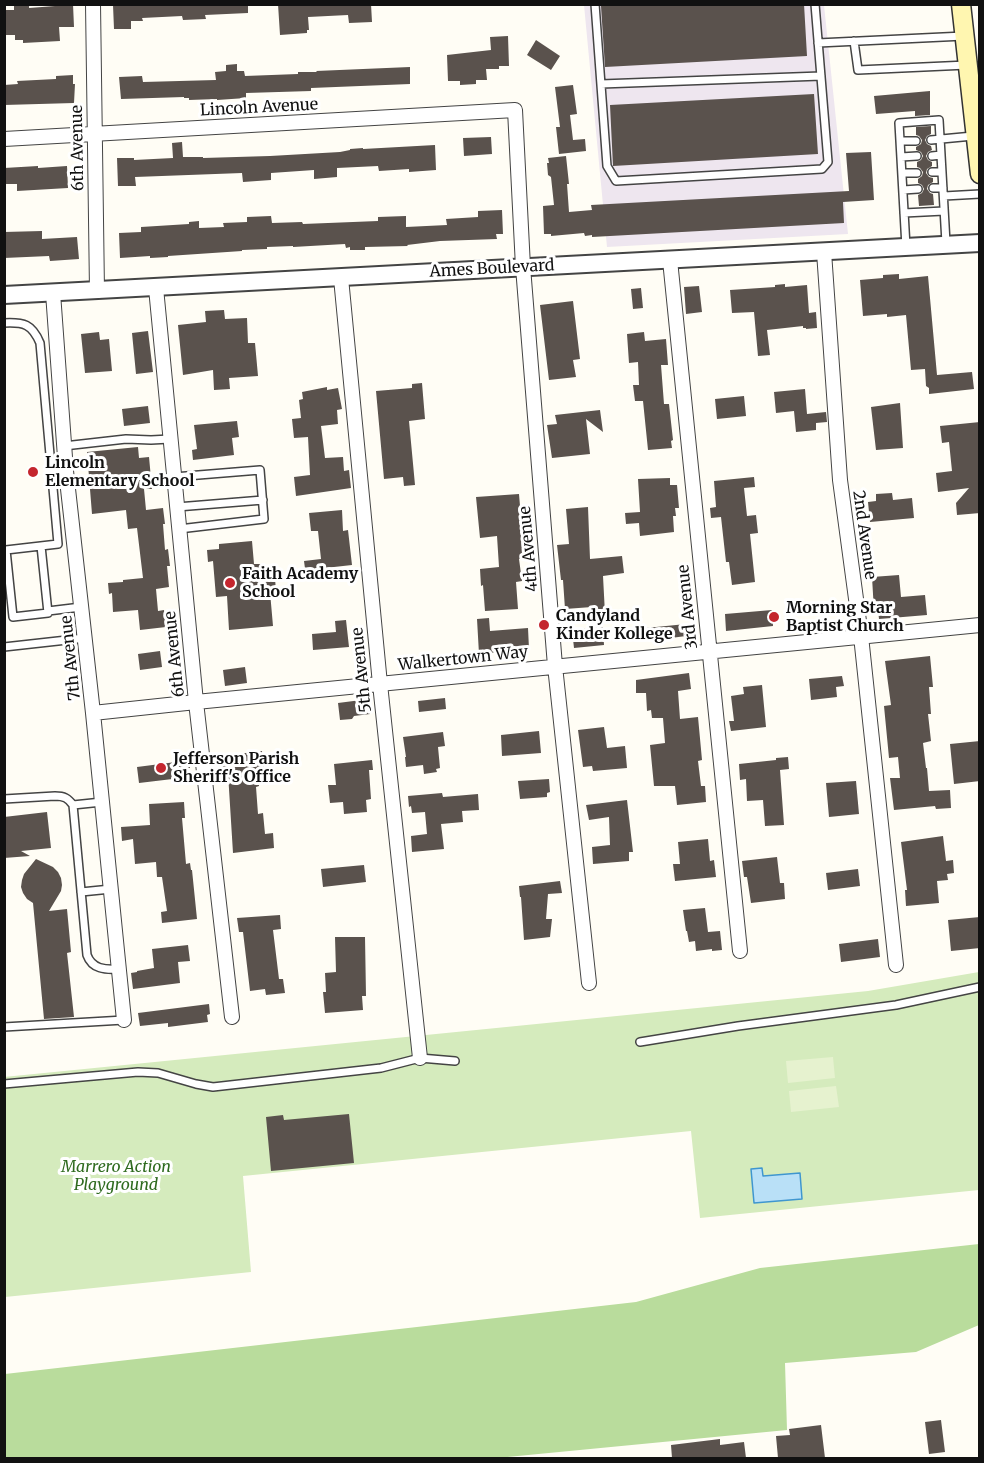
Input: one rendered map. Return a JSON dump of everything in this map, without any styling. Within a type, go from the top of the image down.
[{"type":"main road","points":[[961,4],[980,174]]},
{"type":"street","name":"6th Avenue","points":[[93,4],[97,291]]},
{"type":"street","name":"Lincoln Avenue","points":[[4,139],[515,111]]},
{"type":"street","name":"4th Avenue","points":[[515,111],[523,267],[555,666],[589,983]]},
{"type":"street","name":"Ames Boulevard","points":[[4,296],[980,243]]},
{"type":"street","name":"2nd Avenue","points":[[824,252],[840,480],[861,636],[896,965]]},
{"type":"street","name":"3rd Avenue","points":[[670,260],[740,951]]},
{"type":"street","name":"5th Avenue","points":[[341,278],[380,684],[420,1058]]},
{"type":"street","name":"6th Avenue","points":[[156,288],[196,702],[232,1017]]},
{"type":"street","name":"7th Avenue","points":[[53,293],[64,446],[124,1020]]},
{"type":"street","name":"Walkertown Way","points":[[93,713],[980,625]]},
{"type":"lane","points":[[595,4],[607,166],[616,181],[822,169],[828,162],[815,4]]},
{"type":"lane","points":[[818,43],[964,36]]},
{"type":"lane","points":[[854,42],[858,70],[967,64]]},
{"type":"lane","points":[[601,84],[821,76]]},
{"type":"lane","points":[[906,247],[899,123],[939,120],[946,245]]},
{"type":"lane","points":[[931,140],[976,134]]},
{"type":"lane","points":[[900,141],[916,141]]},
{"type":"lane","points":[[932,156],[941,155]]},
{"type":"lane","points":[[901,158],[917,156]]},
{"type":"lane","points":[[932,172],[942,172]]},
{"type":"lane","points":[[902,173],[917,173]]},
{"type":"lane","points":[[903,190],[918,189]]},
{"type":"lane","points":[[933,189],[943,192],[980,194]]},
{"type":"lane","points":[[904,213],[944,211]]},
{"type":"lane","points":[[4,324],[16,323],[31,327],[40,343],[58,544]]},
{"type":"lane","points":[[64,446],[126,439],[170,439]]},
{"type":"lane","points":[[174,477],[260,470],[263,500],[264,519],[179,529]]},
{"type":"lane","points":[[177,507],[263,500]]},
{"type":"lane","points":[[74,543],[6,550],[13,617],[82,607]]},
{"type":"lane","points":[[42,546],[48,611]]},
{"type":"lane","points":[[4,647],[85,638]]},
{"type":"lane","points":[[4,799],[55,795],[70,800],[73,805],[87,955],[90,962],[106,970],[119,969]]},
{"type":"lane","points":[[73,805],[102,802]]},
{"type":"lane","points":[[81,892],[111,889]]},
{"type":"lane","points":[[640,1042],[738,1026],[896,1005],[980,987]]},
{"type":"lane","points":[[4,1027],[124,1020]]},
{"type":"lane","points":[[4,1084],[138,1072],[158,1073],[213,1087],[381,1068],[420,1058],[455,1061]]},
{"type":"shaded area","points":[[584,5],[824,5],[848,234],[607,247]]},
{"type":"green space","name":"Marrero Action Playground","points":[[979,972],[979,1190],[700,1218],[691,1131],[243,1176],[251,1272],[5,1297],[4,1077],[868,991]]},
{"type":"green space","points":[[833,1057],[835,1078],[788,1083],[786,1061]]},
{"type":"green space","points":[[836,1086],[839,1107],[791,1112],[789,1091]]},
{"type":"green space","points":[[979,1244],[979,1325],[916,1352],[785,1363],[787,1430],[497,1458],[5,1458],[5,1374],[636,1302],[760,1268]]},
{"type":"water","points":[[762,1168],[763,1176],[800,1173],[802,1199],[754,1203],[751,1169]]},
{"type":"building","points":[[73,4],[74,27],[59,27],[60,41],[23,43],[23,40],[15,40],[15,35],[4,35],[4,10],[14,10],[14,6],[29,5],[29,8]]},
{"type":"building","points":[[248,4],[248,13],[205,15],[206,19],[183,20],[182,16],[142,18],[143,21],[131,21],[131,29],[114,29],[113,5]]},
{"type":"building","points":[[278,4],[371,4],[372,22],[349,23],[348,15],[308,17],[309,30],[307,33],[280,35]]},
{"type":"building","points":[[804,4],[807,56],[605,67],[601,6]]},
{"type":"building","points":[[508,36],[509,66],[486,69],[487,80],[476,80],[476,84],[460,85],[460,81],[448,81],[447,55],[491,50],[490,37]]},
{"type":"building","points":[[536,40],[560,56],[551,70],[527,55]]},
{"type":"building","points":[[237,64],[237,71],[244,71],[245,76],[410,67],[410,84],[246,93],[246,98],[217,100],[189,100],[184,97],[121,99],[119,77],[142,76],[143,82],[216,80],[215,72],[226,71],[226,65]]},
{"type":"building","points":[[73,75],[74,103],[4,105],[4,85],[18,84],[17,81],[56,79],[56,76]]},
{"type":"building","points":[[573,85],[577,114],[570,115],[573,140],[585,139],[586,151],[559,154],[556,127],[560,127],[555,87]]},
{"type":"building","points":[[930,91],[930,115],[915,116],[915,111],[876,114],[874,96]]},
{"type":"building","points":[[814,94],[818,154],[613,166],[610,105]]},
{"type":"building","points":[[931,126],[931,134],[925,140],[931,146],[932,150],[926,156],[932,162],[932,166],[927,169],[926,173],[933,178],[933,182],[928,185],[927,189],[933,194],[934,205],[919,206],[918,195],[924,189],[918,183],[923,172],[917,167],[917,162],[923,156],[916,150],[922,140],[916,135],[916,127]]},
{"type":"building","points":[[491,137],[492,154],[464,156],[463,138]]},
{"type":"building","points":[[182,142],[183,157],[203,158],[435,145],[436,170],[379,171],[378,166],[337,168],[337,177],[314,179],[314,170],[271,173],[271,180],[243,182],[242,173],[135,177],[136,186],[118,186],[117,158],[134,158],[134,160],[173,158],[172,143]]},
{"type":"building","points":[[871,152],[874,200],[843,202],[844,223],[592,237],[592,235],[585,236],[584,233],[551,236],[551,234],[544,234],[543,206],[554,205],[551,177],[548,175],[548,158],[566,156],[569,212],[592,210],[591,205],[849,191],[846,153]]},
{"type":"building","points":[[38,166],[38,168],[67,166],[68,188],[17,191],[17,184],[4,184],[4,168]]},
{"type":"building","points":[[502,210],[503,234],[496,234],[497,239],[365,247],[365,250],[350,250],[350,247],[346,248],[345,244],[267,247],[267,249],[168,257],[120,258],[119,233],[141,232],[141,227],[189,224],[189,222],[199,221],[199,228],[224,227],[223,223],[247,222],[247,217],[271,216],[272,223],[302,222],[303,224],[378,221],[378,217],[406,216],[406,227],[447,225],[446,219],[478,217],[478,211]]},
{"type":"building","points":[[42,231],[42,239],[77,237],[79,259],[50,261],[49,256],[4,258],[4,232]]},
{"type":"building","points":[[899,274],[899,279],[928,276],[937,375],[972,372],[974,389],[929,394],[925,369],[911,370],[906,315],[863,316],[860,280]]},
{"type":"building","points":[[785,284],[785,287],[807,285],[809,313],[816,312],[817,328],[806,329],[803,326],[767,330],[770,355],[758,356],[754,312],[732,313],[730,290],[775,287],[775,285]]},
{"type":"building","points":[[699,286],[702,312],[686,314],[684,287]]},
{"type":"building","points":[[641,288],[643,308],[633,309],[631,289]]},
{"type":"building","points":[[573,301],[580,359],[573,360],[576,377],[549,380],[540,305]]},
{"type":"building","points":[[224,310],[225,319],[247,318],[248,343],[255,343],[258,376],[229,378],[230,389],[214,390],[213,370],[183,375],[178,325],[206,322],[205,311]]},
{"type":"building","points":[[148,331],[153,372],[136,374],[132,333]]},
{"type":"building","points":[[99,332],[100,340],[109,339],[112,371],[85,373],[81,334]]},
{"type":"building","points":[[644,332],[645,341],[666,339],[668,365],[661,365],[664,404],[669,404],[672,448],[648,450],[643,401],[635,401],[633,385],[639,385],[638,362],[629,363],[627,334]]},
{"type":"building","points":[[422,383],[425,419],[409,421],[415,485],[404,486],[403,477],[384,479],[376,391],[412,388],[412,384]]},
{"type":"building","points":[[327,387],[327,390],[338,388],[342,409],[337,410],[338,424],[321,426],[325,458],[343,457],[344,471],[349,470],[351,488],[296,496],[294,477],[310,475],[308,437],[294,438],[292,419],[301,418],[299,400],[303,399],[302,392]]},
{"type":"building","points":[[805,389],[807,414],[826,412],[827,422],[816,423],[816,430],[796,432],[794,411],[776,413],[774,392]]},
{"type":"building","points":[[744,396],[746,416],[717,419],[715,399]]},
{"type":"building","points":[[900,403],[903,448],[876,450],[871,407]]},
{"type":"building","points":[[148,406],[150,423],[124,426],[122,409]]},
{"type":"building","points":[[600,410],[603,432],[586,419],[590,454],[552,458],[547,425],[557,424],[555,415]]},
{"type":"building","points":[[237,421],[239,437],[232,438],[234,455],[193,460],[192,450],[197,449],[194,425]]},
{"type":"building","points":[[980,422],[980,513],[957,515],[956,503],[969,488],[938,492],[936,473],[952,471],[949,442],[942,443],[940,426]]},
{"type":"building","points":[[138,447],[139,458],[149,457],[152,489],[144,489],[146,510],[163,508],[165,550],[168,549],[170,566],[167,566],[169,587],[156,589],[158,611],[164,610],[166,627],[140,630],[138,610],[113,612],[112,593],[109,594],[108,583],[143,578],[137,528],[128,529],[126,510],[92,514],[87,452]]},
{"type":"building","points":[[754,477],[755,487],[744,488],[747,516],[756,515],[758,533],[750,534],[755,582],[732,585],[729,562],[726,562],[721,517],[711,518],[710,508],[716,507],[714,481]]},
{"type":"building","points":[[670,478],[670,485],[677,485],[679,508],[675,508],[676,516],[673,516],[674,532],[640,536],[639,523],[626,524],[625,513],[640,512],[638,479]]},
{"type":"building","points":[[892,493],[893,500],[912,498],[914,518],[870,522],[868,502],[876,501],[876,494]]},
{"type":"building","points":[[519,494],[523,542],[528,542],[529,558],[519,559],[522,581],[516,582],[518,609],[485,611],[480,569],[499,567],[497,536],[480,538],[476,497]]},
{"type":"building","points":[[588,507],[590,559],[622,556],[624,573],[603,576],[605,614],[593,614],[592,607],[565,609],[557,545],[569,544],[566,509]]},
{"type":"building","points":[[342,510],[343,531],[348,530],[352,565],[325,568],[325,573],[306,576],[304,561],[321,559],[318,531],[311,531],[309,513]]},
{"type":"building","points":[[252,541],[254,564],[261,564],[262,567],[274,566],[276,591],[270,592],[273,626],[229,630],[227,596],[216,597],[213,561],[208,562],[207,550],[219,549],[219,544]]},
{"type":"building","points":[[899,575],[901,597],[925,595],[927,615],[879,619],[878,610],[874,611],[872,577]]},
{"type":"building","points":[[772,610],[773,626],[726,631],[725,614]]},
{"type":"building","points":[[489,618],[490,631],[528,628],[529,649],[479,654],[477,619]]},
{"type":"building","points":[[346,620],[349,647],[313,650],[312,634],[336,632],[335,621]]},
{"type":"building","points":[[686,624],[686,636],[648,641],[646,628]]},
{"type":"building","points":[[603,627],[604,645],[574,648],[572,630]]},
{"type":"building","points":[[160,651],[162,667],[140,670],[138,654]]},
{"type":"building","points":[[930,656],[933,687],[929,687],[931,714],[928,714],[931,741],[923,743],[929,791],[950,790],[951,808],[936,809],[935,806],[894,810],[890,778],[900,778],[898,757],[889,758],[884,706],[891,705],[885,661]]},
{"type":"building","points":[[245,667],[247,683],[225,686],[223,670]]},
{"type":"building","points":[[689,673],[691,689],[678,691],[680,719],[698,717],[702,760],[698,761],[701,786],[705,786],[706,802],[677,805],[675,786],[654,786],[650,745],[665,743],[663,718],[652,718],[651,710],[647,711],[646,693],[636,693],[636,680]]},
{"type":"building","points":[[842,676],[844,686],[836,687],[837,697],[811,700],[809,679]]},
{"type":"building","points":[[762,685],[766,727],[731,731],[729,721],[734,721],[731,696],[744,694],[743,687]]},
{"type":"building","points":[[445,698],[446,709],[419,712],[418,701]]},
{"type":"building","points":[[369,699],[370,714],[340,720],[338,703]]},
{"type":"building","points":[[604,727],[607,748],[625,746],[627,768],[593,771],[592,766],[583,767],[578,730]]},
{"type":"building","points":[[539,731],[541,753],[502,756],[501,735]]},
{"type":"building","points":[[443,732],[445,746],[438,747],[440,768],[436,769],[437,772],[424,774],[423,765],[406,767],[403,737]]},
{"type":"building","points":[[980,741],[980,781],[954,784],[950,744]]},
{"type":"building","points":[[262,751],[264,769],[258,770],[259,786],[256,787],[258,814],[263,813],[265,834],[273,833],[274,848],[233,853],[228,773],[223,773],[221,756]]},
{"type":"building","points":[[788,757],[789,769],[780,770],[784,825],[765,826],[763,800],[747,801],[746,779],[740,780],[739,764]]},
{"type":"building","points":[[188,758],[190,768],[180,769],[181,778],[139,783],[137,767],[176,762],[178,759]]},
{"type":"building","points":[[372,760],[373,770],[369,770],[371,799],[366,800],[367,812],[344,814],[343,802],[330,803],[328,785],[336,785],[334,764]]},
{"type":"building","points":[[549,779],[550,792],[547,793],[547,797],[520,799],[518,781]]},
{"type":"building","points":[[856,781],[859,814],[829,817],[826,783]]},
{"type":"building","points":[[442,793],[443,797],[478,794],[479,810],[462,811],[463,822],[441,824],[444,849],[412,852],[411,836],[427,834],[425,812],[412,813],[408,796]]},
{"type":"building","points":[[627,800],[633,852],[629,852],[629,861],[593,864],[592,847],[610,845],[609,817],[589,820],[586,805]]},
{"type":"building","points":[[184,802],[185,818],[182,818],[186,864],[190,863],[192,870],[197,919],[162,923],[161,912],[167,911],[162,877],[157,877],[156,862],[135,864],[133,839],[122,841],[121,827],[150,825],[149,804]]},
{"type":"building","points":[[47,812],[51,848],[21,851],[30,856],[4,858],[4,817]]},
{"type":"building","points":[[943,836],[946,861],[953,860],[954,873],[947,874],[948,880],[937,881],[939,903],[906,906],[905,890],[907,890],[901,842]]},
{"type":"building","points":[[708,839],[710,861],[714,860],[716,877],[675,881],[673,864],[680,864],[678,842]]},
{"type":"building","points":[[777,857],[780,883],[784,883],[785,899],[751,903],[742,861]]},
{"type":"building","points":[[36,859],[53,867],[61,878],[61,891],[49,911],[67,909],[71,952],[67,953],[74,1017],[44,1019],[33,903],[27,899],[21,887],[24,874]]},
{"type":"building","points":[[364,865],[366,882],[323,887],[321,869]]},
{"type":"building","points":[[858,869],[860,886],[828,890],[826,873]]},
{"type":"building","points":[[560,881],[562,893],[548,894],[546,919],[552,919],[550,937],[524,940],[519,886]]},
{"type":"building","points":[[705,908],[708,932],[720,931],[722,950],[696,951],[695,941],[689,942],[683,910]]},
{"type":"building","points":[[280,915],[281,929],[273,930],[279,979],[283,979],[285,993],[266,995],[265,989],[250,991],[243,932],[239,932],[237,918]]},
{"type":"building","points":[[980,917],[980,948],[951,951],[948,920]]},
{"type":"building","points":[[335,937],[365,937],[366,996],[362,996],[363,1010],[325,1013],[323,992],[326,992],[325,973],[336,972]]},
{"type":"building","points":[[878,939],[880,957],[841,962],[839,944]]},
{"type":"building","points":[[188,945],[190,961],[178,962],[180,983],[133,989],[131,973],[154,968],[152,949]]},
{"type":"building","points":[[209,1004],[208,1022],[168,1027],[168,1023],[140,1026],[138,1013]]},
{"type":"building","points":[[349,1114],[354,1163],[271,1171],[266,1117],[283,1115],[284,1120]]},
{"type":"building","points":[[941,1420],[945,1452],[929,1454],[925,1422]]},
{"type":"building","points":[[821,1425],[825,1458],[778,1458],[776,1436],[790,1435],[789,1429]]},
{"type":"building","points":[[720,1439],[720,1445],[744,1442],[746,1458],[672,1458],[671,1445]]},
{"type":"place","name":"Lincoln Elementary School","points":[[33,472]]},
{"type":"place","name":"Faith Academy School","points":[[230,583]]},
{"type":"place","name":"Morning Star Baptist Church","points":[[774,617]]},
{"type":"place","name":"Candyland Kinder Kollege","points":[[544,625]]},
{"type":"place","name":"Jefferson Parish Sheriff's Office","points":[[161,768]]}]
